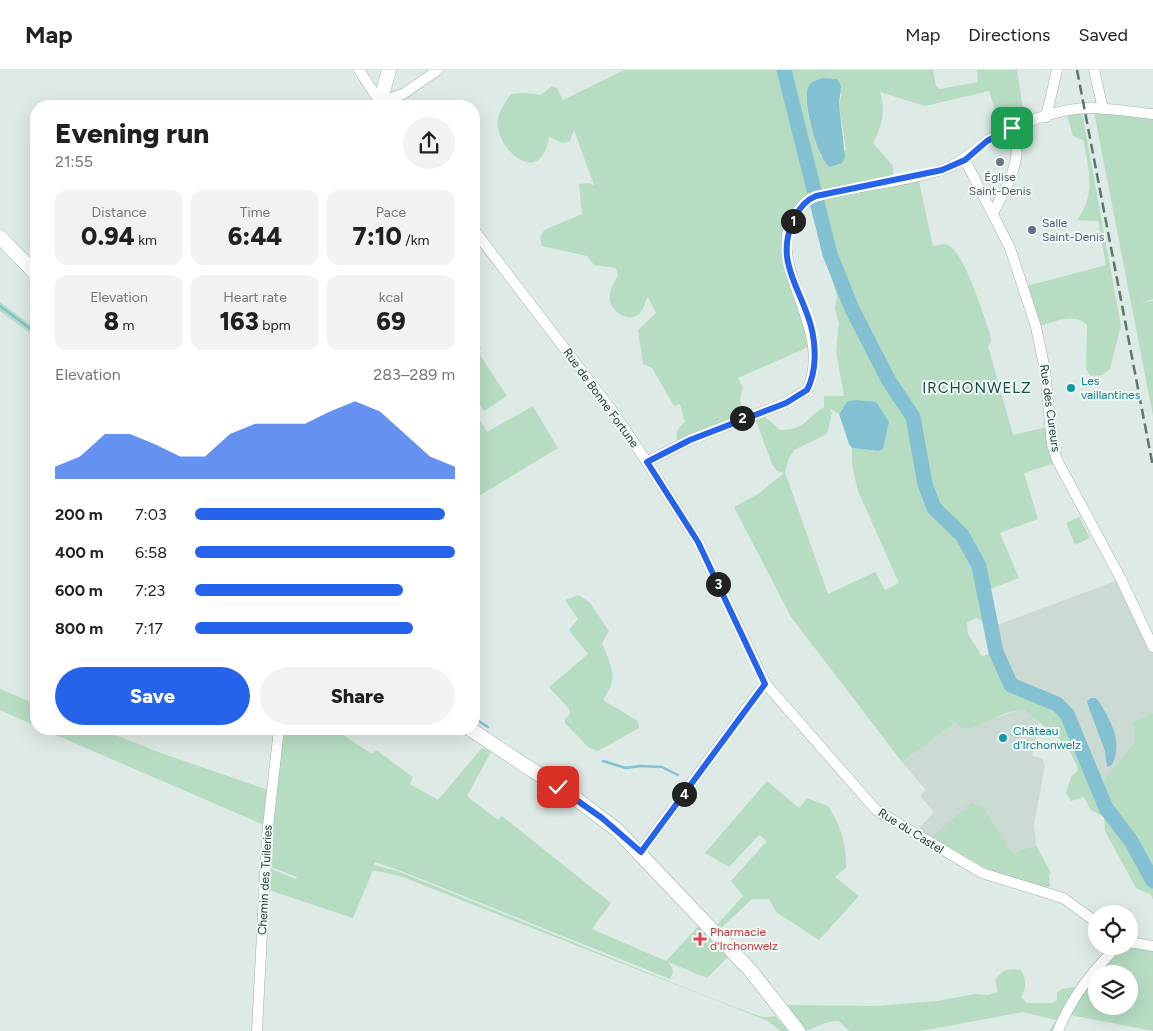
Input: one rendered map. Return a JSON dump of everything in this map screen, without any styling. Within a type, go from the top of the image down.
[{"type":"main road","points":[[382,100],[389,70]]},
{"type":"main road","points":[[0,237],[30,268]]},
{"type":"main road","points":[[479,735],[579,801],[617,830],[641,852],[750,970],[798,1031]]},
{"type":"street","points":[[359,70],[378,100]]},
{"type":"street","points":[[389,100],[402,94],[438,70]]},
{"type":"street","points":[[1046,117],[1056,70]]},
{"type":"street","points":[[1094,70],[1103,109]]},
{"type":"street","points":[[647,462],[690,440],[786,403],[807,390],[814,367],[813,340],[806,312],[792,279],[786,252],[788,235],[798,209],[811,198],[942,170],[965,160],[987,141],[1012,128],[1046,117],[1084,108],[1153,114]]},
{"type":"street","points":[[993,214],[1009,183],[1014,168],[1016,139],[1012,128]]},
{"type":"street","name":"Rue des Cureurs","points":[[965,160],[1010,248],[1036,327],[1045,370],[1052,444],[1057,460],[1121,579],[1153,647]]},
{"type":"street","name":"Rue de Bonne Fortune","points":[[480,238],[614,413],[647,462],[698,542],[765,684]]},
{"type":"street","points":[[641,852],[765,684]]},
{"type":"street","name":"Rue du Castel","points":[[765,684],[876,810],[982,874],[1063,898],[1088,916]]},
{"type":"street","name":"Chemin des Tuileries","points":[[257,1031],[267,829],[276,770],[279,735]]},
{"type":"street","points":[[1138,944],[1153,946]]},
{"type":"street","points":[[1058,1031],[1065,1014],[1082,986],[1110,955]]},
{"type":"shaded area","points":[[1121,579],[1153,647],[1153,713],[1133,722],[1135,742],[1098,788],[1067,714],[1057,704],[1011,685],[996,652],[992,627]]},
{"type":"shaded area","points":[[1023,709],[1039,723],[1032,756],[1043,759],[1045,766],[1034,824],[1036,845],[1013,853],[983,807],[932,837],[918,829],[934,812],[920,796],[926,790],[902,762],[956,722],[969,729],[985,721]]},
{"type":"green space","points":[[624,70],[933,70],[936,86],[940,89],[978,82],[977,70],[1017,70],[1025,123],[1002,133],[989,91],[925,106],[880,92],[883,112],[879,131],[873,143],[893,166],[893,182],[918,177],[933,246],[948,245],[954,250],[967,272],[990,333],[991,342],[988,346],[1013,435],[1051,426],[1058,462],[1024,473],[1038,519],[1000,533],[1019,578],[985,591],[992,627],[977,618],[967,622],[968,634],[982,656],[996,652],[1011,685],[1057,704],[1067,714],[1098,787],[1135,742],[1133,722],[1153,713],[1153,900],[1151,895],[1136,888],[1105,831],[1104,817],[1091,810],[1084,797],[1071,801],[1066,793],[1071,777],[1078,770],[1069,750],[1056,735],[1023,709],[1006,713],[969,729],[961,727],[956,722],[902,762],[791,617],[734,507],[758,494],[784,473],[777,471],[772,464],[755,418],[763,415],[780,430],[796,428],[824,407],[824,396],[844,396],[836,351],[839,323],[835,309],[837,297],[832,278],[836,269],[816,197],[802,201],[786,244],[813,345],[738,378],[743,387],[740,400],[745,417],[678,443],[677,431],[685,422],[680,404],[674,406],[652,368],[643,364],[638,330],[656,313],[648,297],[637,316],[623,316],[615,310],[610,301],[613,284],[618,275],[616,268],[594,265],[587,256],[542,246],[540,238],[544,230],[582,214],[579,184],[588,183],[594,185],[574,130],[570,141],[563,143],[549,137],[544,153],[537,161],[528,162],[518,158],[509,151],[498,129],[499,115],[511,94],[541,95],[552,86],[557,88],[563,100]],"holes":[[[812,82],[842,94],[839,104],[846,150],[821,157],[807,109],[808,90]],[[829,408],[839,414],[842,408],[878,451],[852,448],[852,466],[858,491],[899,583],[885,590],[875,572],[828,594],[785,472],[789,458],[794,450],[827,434],[832,413]]]},
{"type":"green space","points":[[1066,111],[1082,112],[1121,326],[1110,369],[1102,375],[1091,376],[1086,369],[1087,325],[1082,321],[1069,318],[1036,327],[1023,287],[1106,265],[1098,221],[1077,220],[1087,201],[1089,171],[1083,140],[1073,136]]},
{"type":"green space","points":[[1094,112],[1153,114],[1153,299],[1141,303],[1153,301],[1153,416]]},
{"type":"green space","points":[[0,302],[30,324],[30,334],[0,311]]},
{"type":"green space","points":[[480,355],[507,396],[484,411],[480,405]]},
{"type":"green space","points":[[533,406],[558,448],[480,495],[480,420],[487,432]]},
{"type":"green space","points":[[1079,517],[1090,538],[1075,545],[1066,523]]},
{"type":"green space","points":[[579,595],[590,603],[609,631],[602,643],[611,666],[612,678],[611,685],[603,700],[638,721],[639,728],[598,751],[589,748],[565,723],[565,719],[570,714],[569,709],[549,687],[588,654],[569,630],[578,619],[565,600]]},
{"type":"green space","points":[[0,689],[30,702],[30,723],[0,710]]},
{"type":"green space","points":[[56,735],[115,735],[271,791],[264,825]]},
{"type":"green space","points":[[280,735],[343,735],[372,754],[376,750],[413,777],[410,784],[438,800],[482,748],[491,752],[467,796],[498,820],[502,816],[611,903],[592,929],[666,961],[704,920],[733,952],[707,978],[668,962],[673,970],[670,979],[401,871],[375,862],[374,865],[400,872],[708,997],[759,1016],[775,1016],[789,1031],[780,1031],[768,1021],[400,876],[373,870],[353,918],[266,889],[271,869],[296,879],[297,877],[271,867],[269,861]]},
{"type":"green space","points":[[767,781],[799,808],[807,798],[828,806],[842,835],[846,868],[835,877],[859,896],[819,940],[776,912],[769,899],[752,899],[719,930],[716,926],[743,896],[731,881],[767,841],[759,835],[729,867],[705,853]]},
{"type":"green space","points":[[971,803],[983,807],[1013,853],[1036,845],[1051,873],[1049,875],[1050,886],[1047,888],[989,870],[932,837]]},
{"type":"green space","points":[[1138,946],[1153,946],[1153,1031],[1065,1014],[1058,1031],[1049,1031],[1056,1020],[1023,1012],[921,1031],[849,1031],[839,1021],[833,1021],[805,1031],[799,1031],[783,1005],[875,1006],[937,1001],[975,994],[988,995],[998,992],[995,980],[1006,970],[1012,969],[1021,970],[1023,974],[1025,987],[1021,997],[1027,1003],[1052,1003],[1057,1000],[1057,993],[1062,989],[1082,986],[1088,980],[1088,1015],[1138,1015],[1138,965],[1104,965],[1115,955],[1138,955]]},
{"type":"water","points":[[823,78],[837,79],[841,86],[839,104],[845,157],[842,163],[830,167],[825,162],[816,143],[807,105],[810,84]]},
{"type":"water","points":[[855,400],[876,402],[889,422],[883,449],[878,451],[852,448],[849,444],[839,414],[847,402]]},
{"type":"water","points":[[1091,698],[1096,698],[1100,703],[1115,733],[1115,757],[1112,765],[1107,767],[1105,751],[1087,701]]},
{"type":"waterway","points":[[784,70],[830,254],[852,309],[889,381],[913,417],[925,484],[934,508],[962,535],[979,566],[996,652],[1011,685],[1057,704],[1067,714],[1106,808],[1131,841],[1153,881]]},
{"type":"waterway","points":[[0,306],[30,328]]},
{"type":"waterway","points":[[480,722],[488,727]]},
{"type":"waterway","points":[[603,761],[626,768],[640,766],[662,767],[678,775]]},
{"type":"railway","points":[[1077,70],[1153,467]]},
{"type":"place","name":"Église Saint-Denis","points":[[1000,162]]},
{"type":"place","name":"Salle Saint-Denis","points":[[1032,230]]},
{"type":"place","name":"Les vaillantines","points":[[1071,388]]},
{"type":"place","name":"Château d'Irchonwelz","points":[[1003,738]]},
{"type":"place","name":"Pharmacie d'Irchonwelz","points":[[700,939]]},
{"type":"district","name":"IRCHONWELZ","points":[[977,388]]},
{"type":"route","points":[[558,787],[602,818],[641,852],[765,684],[698,542],[647,462],[690,440],[745,417],[786,403],[804,394],[807,390],[811,383],[814,367],[811,327],[792,279],[786,256],[788,235],[798,209],[816,196],[892,182],[942,170],[965,160],[987,141],[1012,128]]}]
